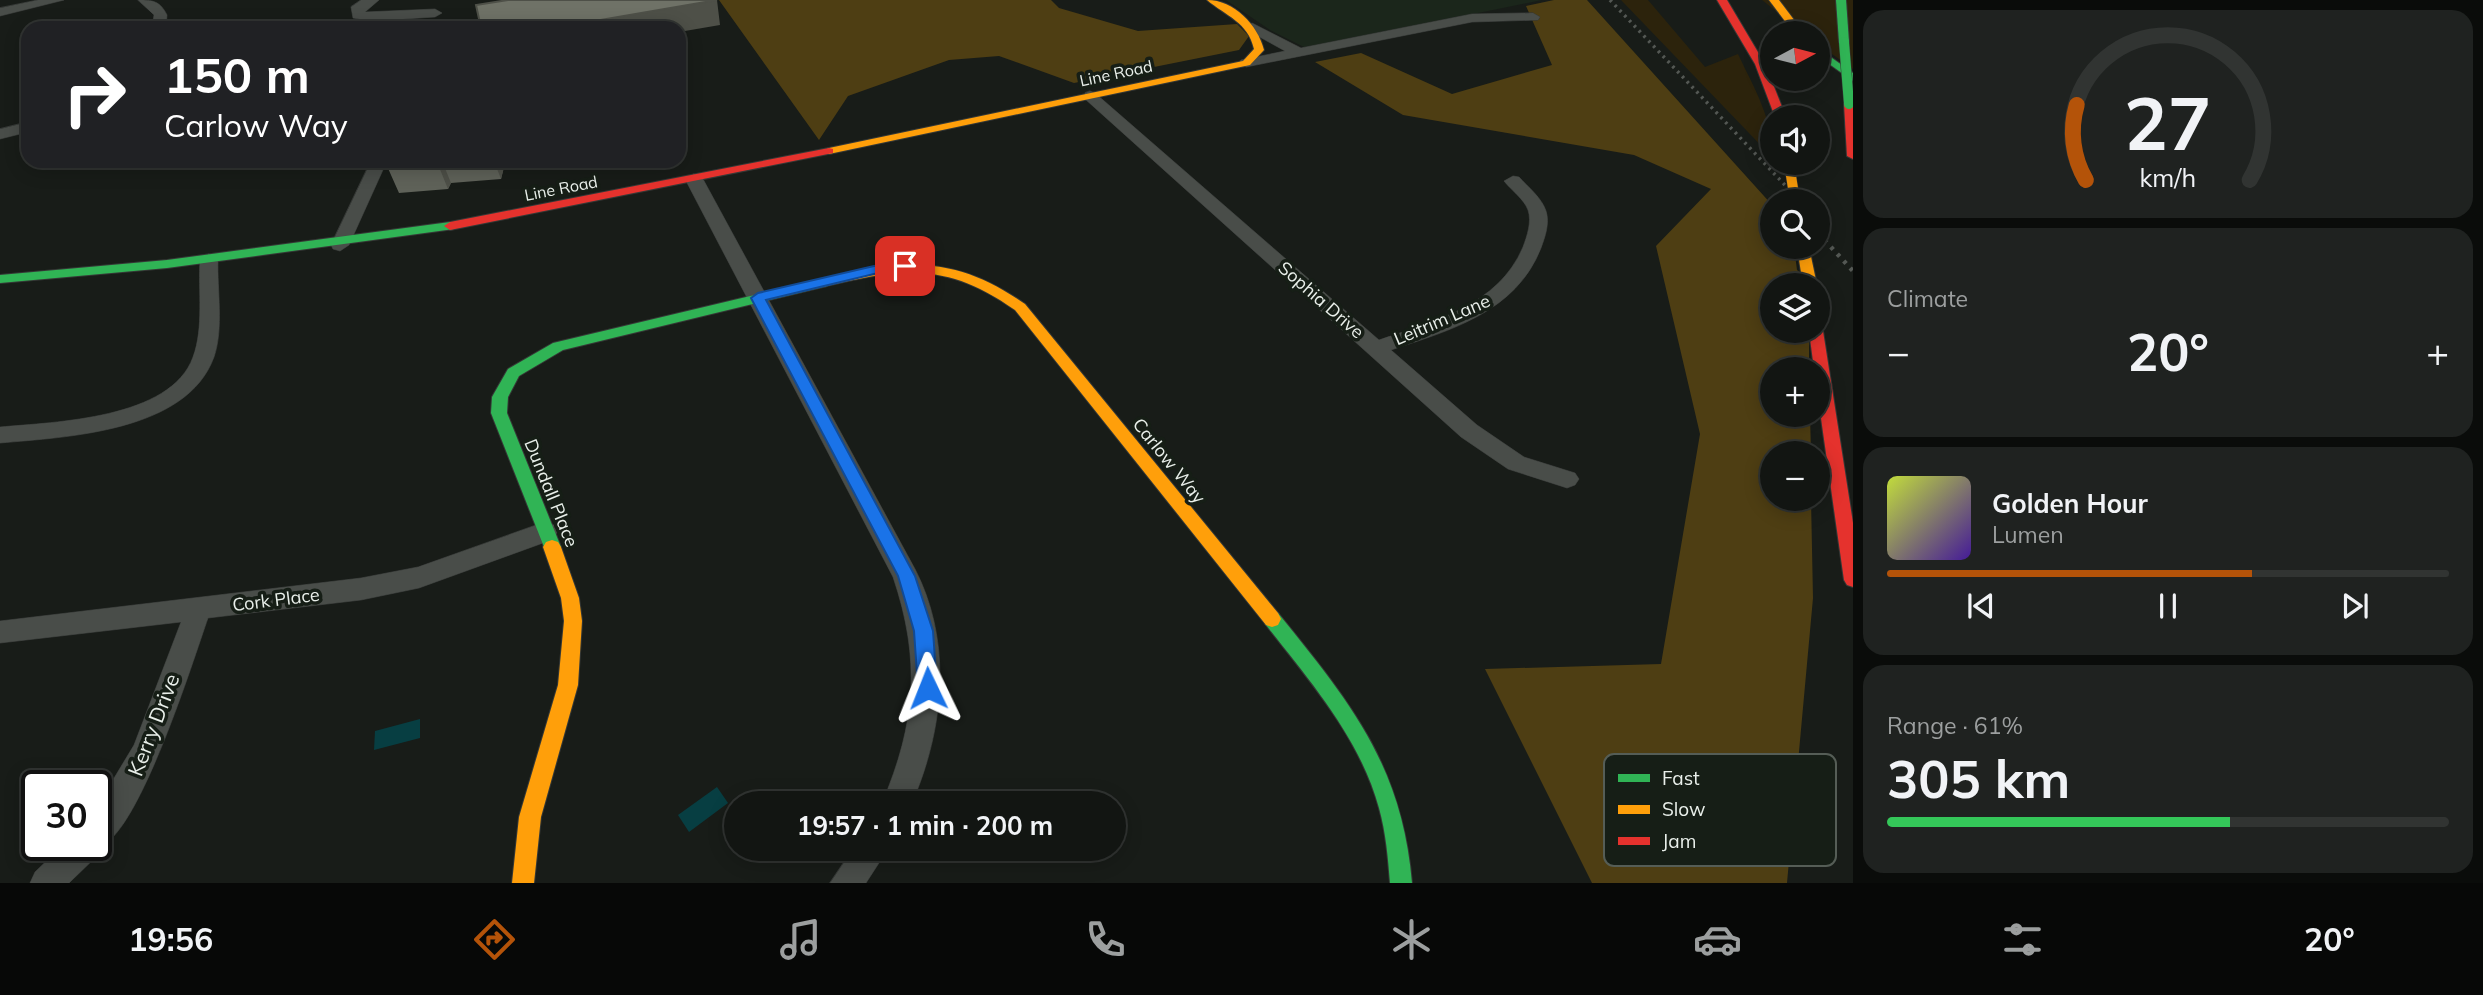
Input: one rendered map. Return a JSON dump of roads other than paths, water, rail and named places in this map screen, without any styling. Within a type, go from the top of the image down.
[{"type":"main road","points":[[1212,0],[1252,27],[1258,35],[1259,50],[1246,63]]},
{"type":"main road","points":[[1774,0],[1790,21]]},
{"type":"main road","points":[[1841,0],[1853,156]]},
{"type":"main road","points":[[1726,3],[1768,82],[1777,105]]},
{"type":"main road","points":[[1830,60],[1853,78]]},
{"type":"main road","name":"Line Road","points":[[0,279],[209,260],[340,244],[517,214],[1246,63]]},
{"type":"main road","name":"Carlow Way","points":[[758,298],[874,270],[905,266],[956,271],[978,279],[1008,296],[1338,701],[1365,742],[1388,793],[1395,820],[1401,883]]},
{"type":"main road","name":"Dundall Place","points":[[523,883],[530,817],[568,685],[573,650],[570,598],[499,413],[500,397],[513,373],[540,354],[558,346],[758,298]]},
{"type":"main road","points":[[1818,343],[1847,555],[1853,580]]},
{"type":"street","points":[[0,12],[57,0]]},
{"type":"street","points":[[145,0],[159,10],[161,21]]},
{"type":"street","points":[[372,0],[358,7],[358,15],[372,17],[437,7]]},
{"type":"street","name":"Line Road","points":[[1246,63],[1472,18],[1532,17]]},
{"type":"street","points":[[1252,27],[1300,53]]},
{"type":"street","name":"Sophia Drive","points":[[1090,96],[1489,447],[1516,463],[1567,479]]},
{"type":"street","points":[[0,134],[21,129]]},
{"type":"street","points":[[340,244],[376,168]]},
{"type":"street","points":[[694,179],[906,576],[918,606],[928,661],[926,712],[920,741],[901,791]]},
{"type":"street","name":"Leitrim Lane","points":[[1376,348],[1478,309],[1502,293],[1518,277],[1532,251],[1538,218],[1536,208],[1513,181]]},
{"type":"street","points":[[0,435],[106,423],[132,415],[174,393],[189,380],[204,355],[209,260]]},
{"type":"street","name":"Cork Place","points":[[0,632],[361,589],[419,577],[545,533]]},
{"type":"street","name":"Kerry Drive","points":[[112,814],[140,766],[198,610]]},
{"type":"street","points":[[46,883],[69,861]]},
{"type":"street","points":[[846,883],[863,861]]},
{"type":"water","points":[[420,719],[420,738],[374,750],[375,731]]},
{"type":"water","points":[[717,787],[724,797],[724,806],[689,832],[678,815]]},
{"type":"railway","points":[[1610,0],[1789,189]]},
{"type":"railway","points":[[1830,246],[1853,271]]}]
